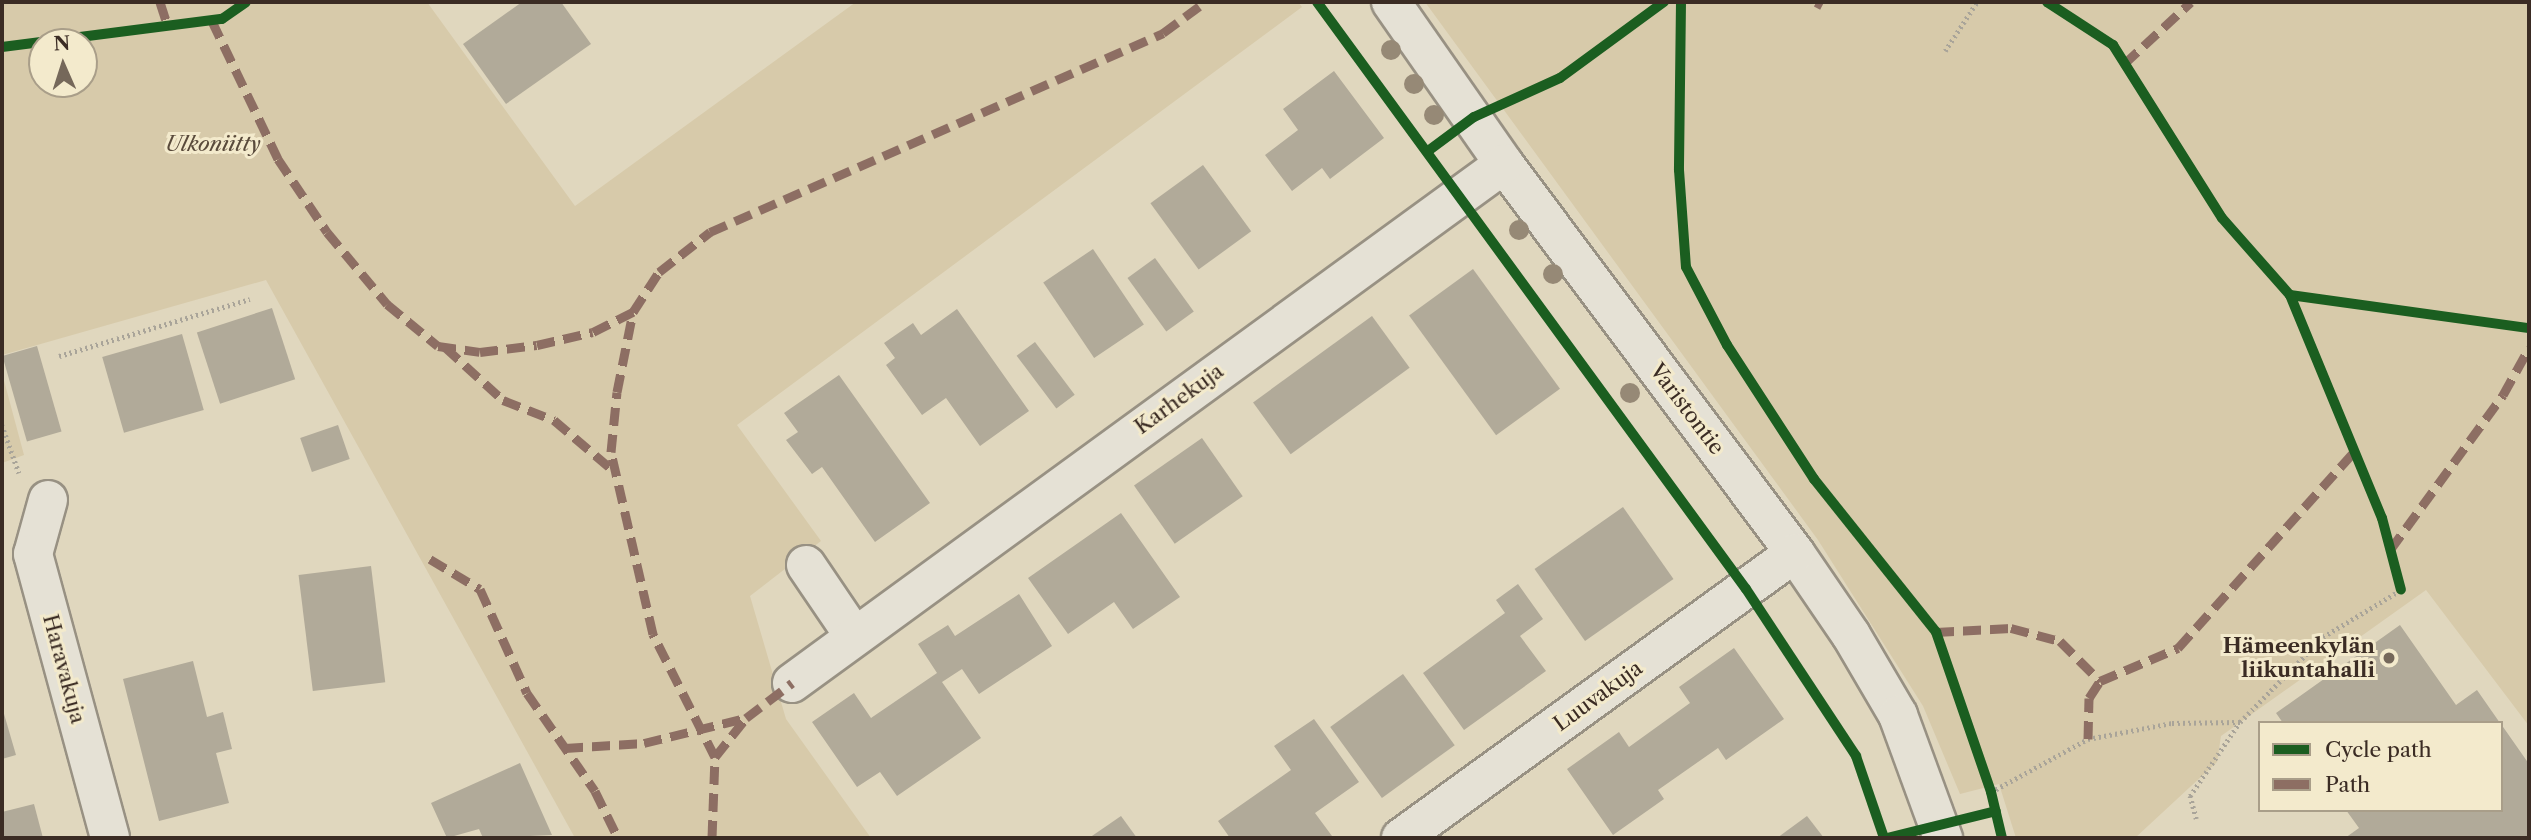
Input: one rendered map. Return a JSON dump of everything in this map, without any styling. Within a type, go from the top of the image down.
[{"type":"street","name":"Varistontie","points":[[1391,2],[1504,164],[1795,553],[1898,715],[1943,838]]},
{"type":"street","name":"Karhekuja","points":[[792,683],[1504,164]]},
{"type":"street","name":"Haravakuja","points":[[48,499],[33,554],[110,838]]},
{"type":"street","name":"Luuvakuja","points":[[1401,838],[1795,553]]},
{"type":"street","points":[[806,565],[854,636]]},
{"type":"path","points":[[1945,51],[1977,2]]},
{"type":"path","points":[[59,356],[250,299]]},
{"type":"path","points":[[2196,819],[2190,796],[2240,722],[2323,638],[2401,590],[2397,577]]},
{"type":"path","points":[[1987,780],[1992,797],[2088,739],[2172,723],[2240,722]]},
{"type":"green space","name":"Ulkoniitty","points":[[2,2],[427,2],[575,206],[856,2],[1298,2],[1302,7],[737,425],[821,541],[750,596],[786,719],[871,838],[575,838],[266,280],[2,355]]},
{"type":"green space","points":[[1425,2],[2529,2],[2529,726],[2426,590],[2221,736],[2217,762],[2135,838],[2016,838],[1999,784],[1960,794],[1923,706],[1818,540]]},
{"type":"green space","points":[[2,373],[24,455],[2,463]]},
{"type":"building","points":[[522,2],[561,2],[591,44],[506,104],[463,44]]},
{"type":"building","points":[[1334,71],[1384,138],[1330,179],[1322,168],[1292,191],[1265,155],[1298,130],[1283,109]]},
{"type":"building","points":[[1203,165],[1251,231],[1199,270],[1150,203]]},
{"type":"building","points":[[1093,249],[1144,324],[1094,358],[1043,283]]},
{"type":"building","points":[[1155,258],[1194,311],[1166,331],[1127,278]]},
{"type":"building","points":[[1473,269],[1560,389],[1496,435],[1409,315]]},
{"type":"building","points":[[272,308],[295,379],[220,404],[197,332]]},
{"type":"building","points":[[957,309],[1029,411],[980,446],[946,398],[922,415],[886,365],[895,358],[884,343],[913,323],[921,335]]},
{"type":"building","points":[[1372,316],[1410,368],[1291,454],[1253,402]]},
{"type":"building","points":[[182,334],[204,410],[124,433],[102,357]]},
{"type":"building","points":[[1035,342],[1075,395],[1056,409],[1017,356]]},
{"type":"building","points":[[37,346],[62,432],[27,441],[2,356]]},
{"type":"building","points":[[839,375],[930,503],[875,542],[822,467],[812,474],[786,440],[798,432],[784,413]]},
{"type":"building","points":[[338,425],[350,459],[312,472],[300,438]]},
{"type":"building","points":[[1202,438],[1243,496],[1175,544],[1134,486]]},
{"type":"building","points":[[1623,507],[1673,579],[1585,641],[1535,569]]},
{"type":"building","points":[[1121,513],[1180,597],[1133,629],[1114,602],[1068,634],[1028,578]]},
{"type":"building","points":[[371,566],[385,682],[313,691],[299,575]]},
{"type":"building","points":[[1518,584],[1543,619],[1520,636],[1546,671],[1464,730],[1423,673],[1505,613],[1496,600]]},
{"type":"building","points":[[1019,594],[1052,646],[979,694],[962,669],[942,682],[981,738],[897,796],[880,772],[857,787],[812,722],[854,693],[871,718],[937,673],[918,644],[948,625],[955,636]]},
{"type":"building","name":"Hämeenkylän liikuntahalli","points":[[2400,625],[2456,705],[2477,690],[2499,721],[2282,721],[2276,713]]},
{"type":"building","points":[[1734,648],[1784,719],[1726,760],[1718,748],[1658,790],[1664,799],[1613,835],[1567,769],[1619,732],[1629,747],[1690,703],[1679,687]]},
{"type":"building","points":[[193,661],[207,717],[223,712],[232,749],[216,753],[229,803],[159,821],[123,679]]},
{"type":"building","points":[[1403,674],[1455,745],[1382,798],[1330,727]]},
{"type":"building","points":[[2,707],[16,755],[2,759]]},
{"type":"building","points":[[1314,719],[1359,782],[1315,813],[1332,836],[1230,838],[1218,821],[1291,770],[1274,746]]},
{"type":"building","points":[[2503,727],[2529,764],[2529,838],[2345,838],[2359,828],[2347,812],[2503,812]]},
{"type":"building","points":[[520,763],[552,835],[483,838],[479,829],[447,838],[431,803]]},
{"type":"building","points":[[34,804],[43,838],[2,838],[2,812]]},
{"type":"building","points":[[1121,816],[1137,838],[1089,838]]},
{"type":"building","points":[[1807,816],[1824,838],[1777,838]]},
{"type":"marked path","points":[[160,2],[168,26]]},
{"type":"marked path","points":[[715,757],[653,634],[611,452],[617,392],[633,312],[659,272],[710,232],[1163,33],[1205,2]]},
{"type":"marked path","points":[[1816,2],[1822,5]]},
{"type":"marked path","points":[[2124,64],[2191,2]]},
{"type":"marked path","points":[[212,21],[278,159],[327,232],[387,304],[438,346],[480,352],[537,345],[593,332],[633,312]]},
{"type":"marked path","points":[[445,347],[503,400],[554,420],[615,472]]},
{"type":"marked path","points":[[2390,550],[2503,395],[2529,348]]},
{"type":"marked path","points":[[2088,739],[2089,698],[2100,681],[2178,648],[2355,451]]},
{"type":"marked path","points":[[430,559],[480,589],[527,693],[595,791],[618,838]]},
{"type":"marked path","points":[[1936,632],[2011,628],[2060,641],[2100,681]]},
{"type":"marked path","points":[[712,838],[715,757],[746,718],[792,683]]},
{"type":"marked path","points":[[565,748],[644,743],[746,718]]},
{"type":"cycle path","points":[[2,47],[222,19],[246,2]]},
{"type":"cycle path","points":[[1317,2],[1746,589],[1856,756],[1884,838]]},
{"type":"cycle path","points":[[1428,151],[1474,117],[1560,78],[1664,2]]},
{"type":"cycle path","points":[[1681,2],[1679,170],[1686,267],[1727,345],[1814,479],[1936,632],[1991,792],[2002,838]]},
{"type":"cycle path","points":[[2047,2],[2113,45],[2222,218],[2290,295],[2529,328]]},
{"type":"cycle path","points":[[2290,295],[2382,518],[2401,590]]},
{"type":"cycle path","points":[[1887,838],[1996,811]]},
{"type":"place","name":"Hämeenkylän liikuntahalli","points":[[2389,658]]}]
